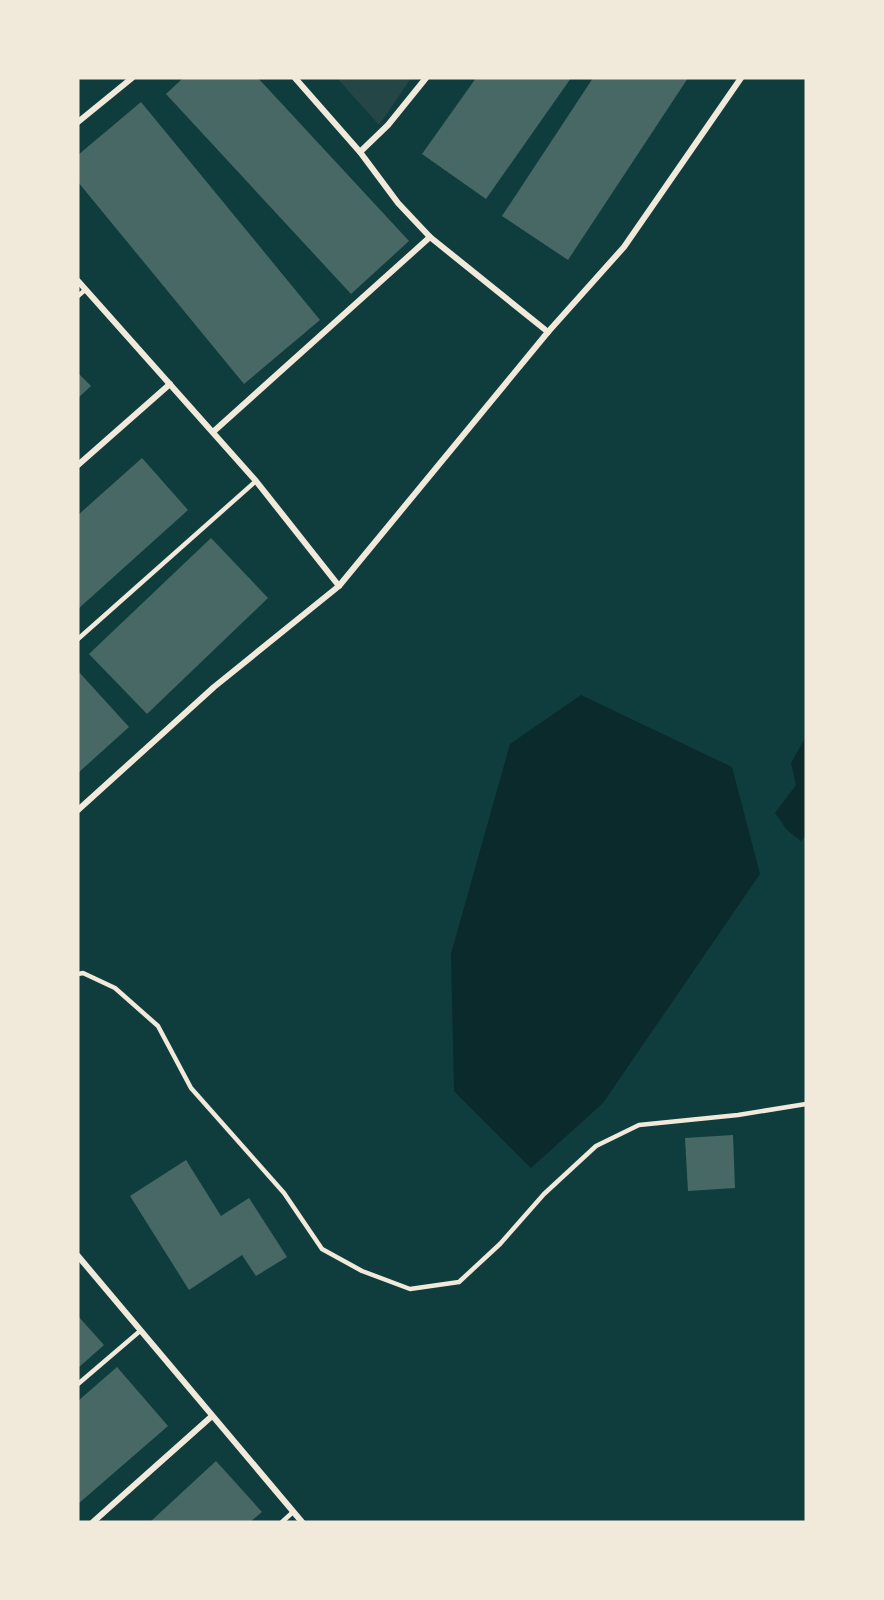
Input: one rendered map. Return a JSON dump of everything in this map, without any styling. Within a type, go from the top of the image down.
[{"type":"street","points":[[78,122],[132,78]]},
{"type":"street","points":[[295,78],[360,152],[398,203],[430,237],[548,332]]},
{"type":"street","points":[[360,152],[388,125],[426,78]]},
{"type":"street","points":[[78,810],[214,687],[339,586],[548,332],[624,247],[741,78]]},
{"type":"street","points":[[213,432],[430,237]]},
{"type":"street","points":[[78,282],[256,481],[339,586]]},
{"type":"street","points":[[78,465],[170,384]]},
{"type":"street","points":[[78,1256],[302,1522]]},
{"type":"street","points":[[93,1522],[212,1416]]},
{"type":"lane","points":[[78,296],[85,290]]},
{"type":"lane","points":[[78,639],[256,481]]},
{"type":"lane","points":[[78,974],[115,988],[158,1026],[191,1088],[284,1193],[322,1250],[362,1271],[410,1289],[459,1282],[500,1244],[544,1194],[596,1146],[639,1125],[738,1115],[806,1104]]},
{"type":"lane","points":[[78,1384],[140,1331]]},
{"type":"lane","points":[[282,1522],[293,1512]]},
{"type":"shaded area","points":[[337,78],[411,78],[379,125]]},
{"type":"shaded area","points":[[581,695],[732,767],[760,874],[603,1103],[531,1168],[454,1091],[451,954],[510,744]]},
{"type":"shaded area","points":[[806,736],[806,836],[801,841],[787,830],[775,813],[796,785],[791,763]]},
{"type":"building","points":[[183,78],[258,78],[409,241],[351,294],[166,94]]},
{"type":"building","points":[[476,78],[571,78],[486,199],[422,154]]},
{"type":"building","points":[[593,78],[688,78],[568,260],[502,216]]},
{"type":"building","points":[[141,102],[320,320],[244,384],[78,182],[78,155]]},
{"type":"building","points":[[78,373],[91,386],[78,398]]},
{"type":"building","points":[[142,458],[188,510],[78,609],[78,515]]},
{"type":"building","points":[[211,538],[268,598],[147,714],[89,654]]},
{"type":"building","points":[[78,671],[129,727],[78,773]]},
{"type":"building","points":[[733,1135],[735,1188],[688,1191],[685,1138]]},
{"type":"building","points":[[186,1160],[221,1216],[249,1198],[287,1257],[256,1276],[242,1255],[189,1290],[130,1196]]},
{"type":"building","points":[[78,1316],[104,1345],[78,1368]]},
{"type":"building","points":[[117,1367],[168,1426],[78,1504],[78,1401]]},
{"type":"building","points":[[216,1461],[262,1512],[250,1522],[150,1522]]}]
